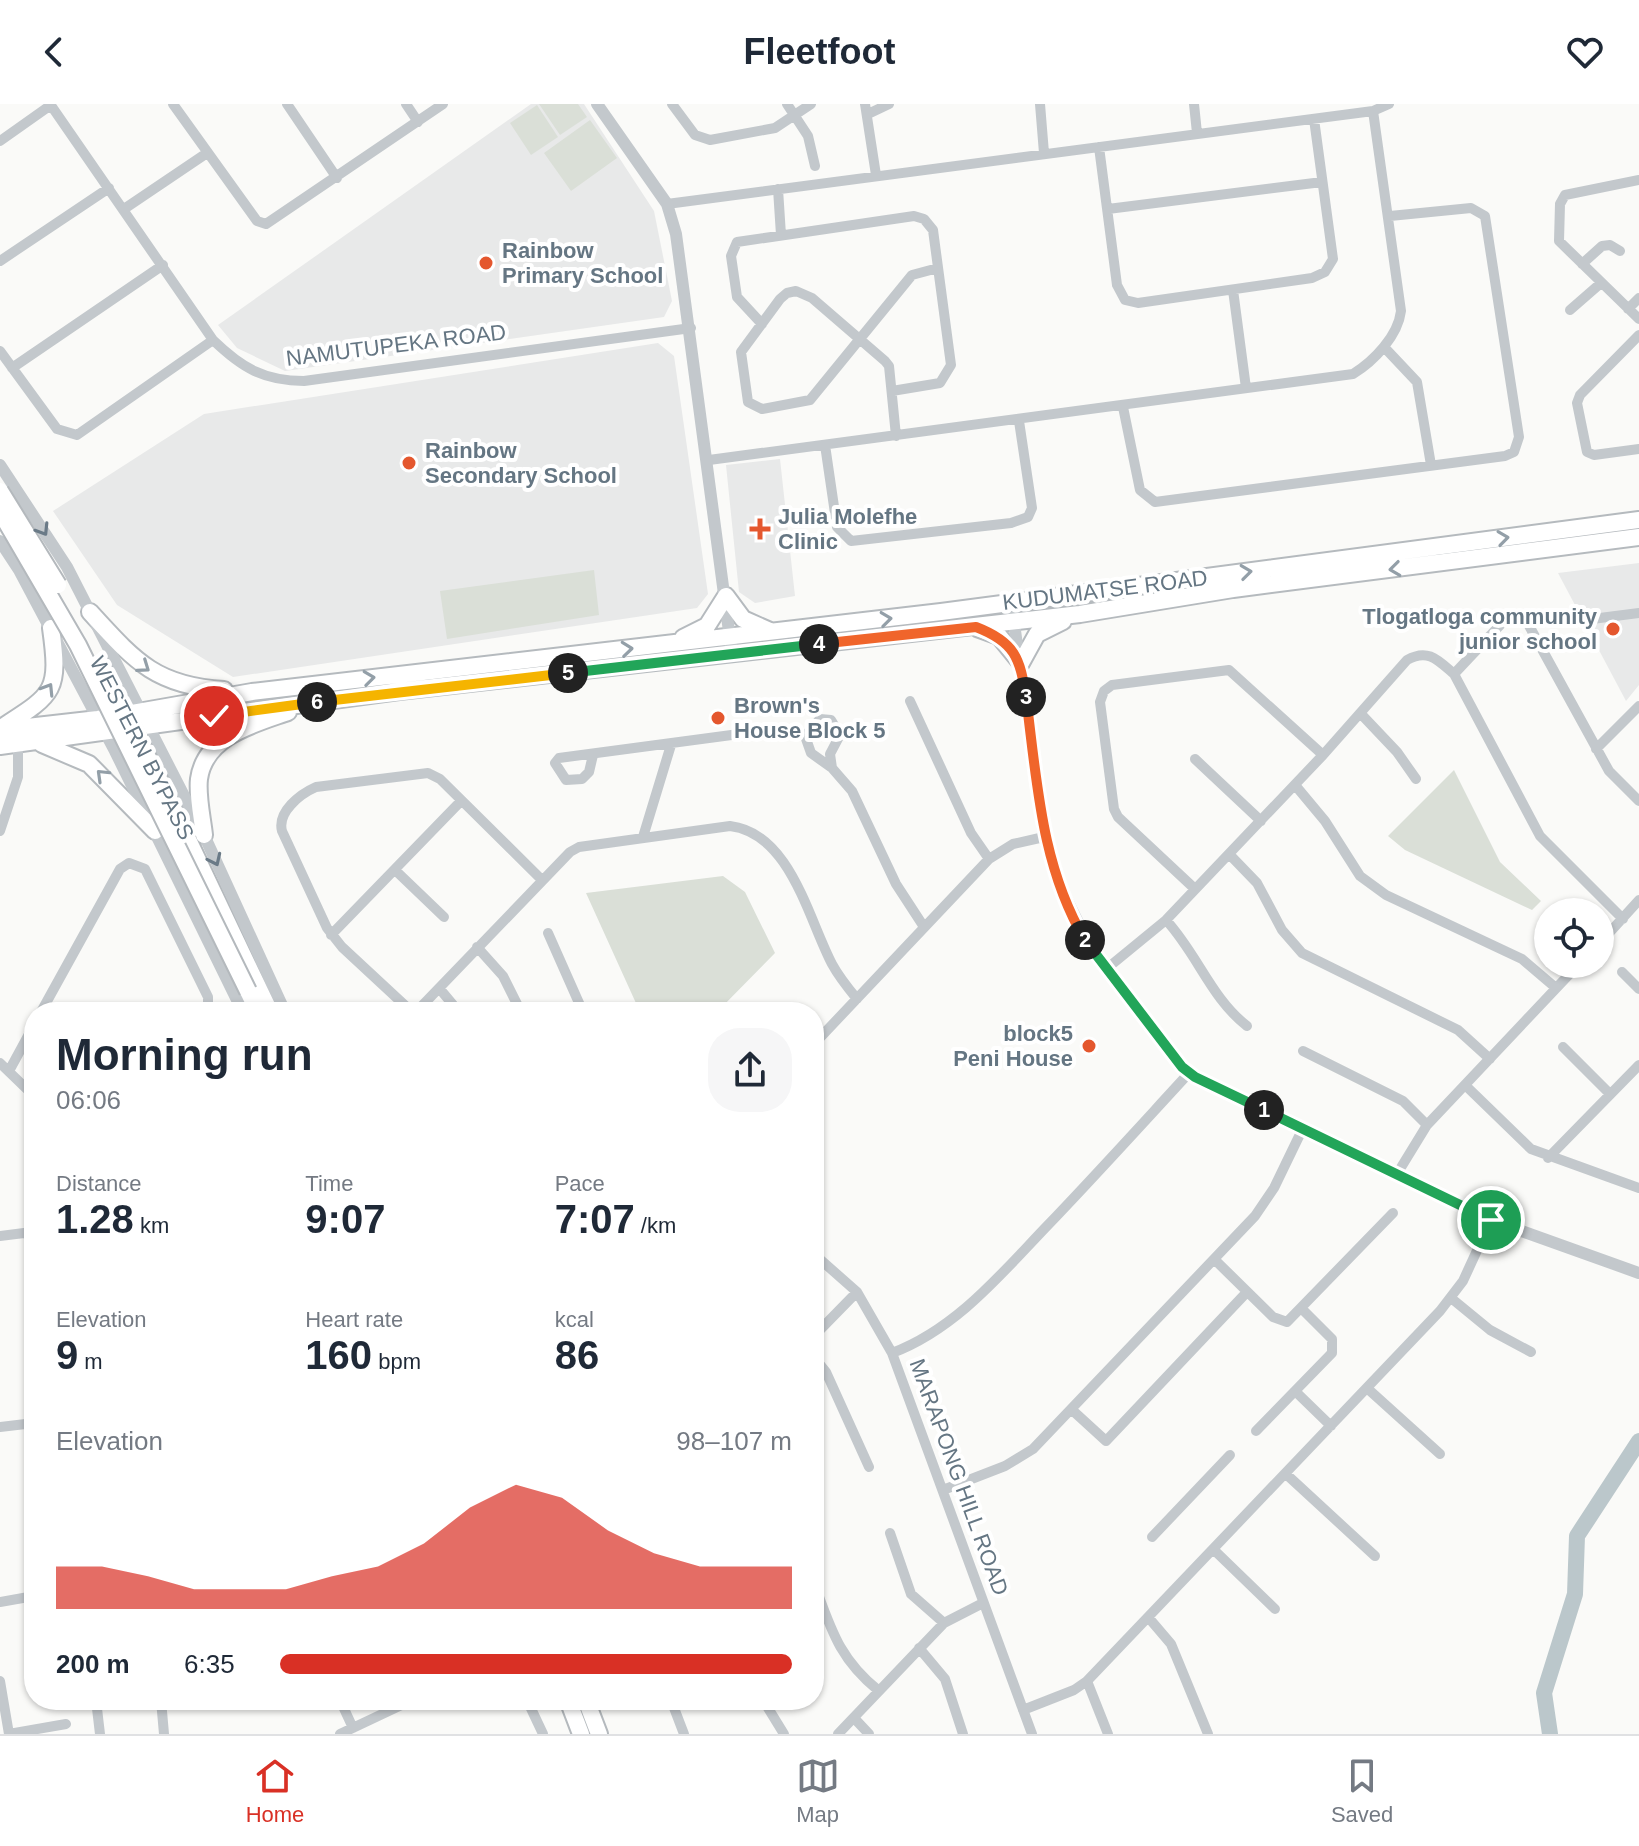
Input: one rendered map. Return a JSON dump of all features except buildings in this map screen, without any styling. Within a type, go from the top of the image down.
[{"type":"main road","name":"WESTERN BYPASS","points":[[0,491],[66,600],[165,791],[265,1002]]},
{"type":"main road","name":"WESTERN BYPASS","points":[[0,511],[78,645],[253,1002]]},
{"type":"main road","name":"KUDUMATSE ROAD","points":[[144,719],[252,692],[663,646],[732,646],[773,632],[1639,520]]},
{"type":"main road","name":"KUDUMATSE ROAD","points":[[0,746],[144,719],[316,702],[732,646],[976,627],[1233,589],[1639,537]]},
{"type":"main road","points":[[663,646],[707,626],[726,596],[743,619],[773,632]]},
{"type":"main road","points":[[90,612],[137,663],[161,678],[188,687],[252,692]]},
{"type":"main road","points":[[976,627],[999,636],[1021,663],[1037,634],[1080,614]]},
{"type":"main road","points":[[0,729],[50,691],[57,671],[51,628]]},
{"type":"main road","points":[[204,835],[199,780],[205,759],[234,732],[316,702]]},
{"type":"main road","name":"KUDUMATSE ROAD","points":[[0,729],[102,726]]},
{"type":"main road","points":[[26,742],[70,753],[89,764],[155,831]]},
{"type":"main road","points":[[572,1710],[581,1734]]},
{"type":"main road","points":[[590,1710],[599,1734]]},
{"type":"street","points":[[173,104],[262,223],[272,222],[443,104]]},
{"type":"street","points":[[287,104],[337,178]]},
{"type":"street","points":[[406,104],[418,122]]},
{"type":"street","points":[[597,104],[667,204],[680,250],[732,646]]},
{"type":"street","points":[[672,104],[695,135],[710,140],[775,128],[811,104]]},
{"type":"street","points":[[787,104],[808,136],[815,166]]},
{"type":"street","points":[[876,175],[866,109],[889,104]]},
{"type":"street","points":[[1040,104],[1044,153]]},
{"type":"street","points":[[1194,104],[1197,133]]},
{"type":"street","points":[[667,204],[1373,111],[1389,104]]},
{"type":"street","points":[[0,141],[50,105]]},
{"type":"street","name":"NAMUTUPEKA ROAD","points":[[50,105],[213,340],[245,369],[272,379],[304,381],[691,328]]},
{"type":"street","points":[[709,460],[1353,374],[1384,347],[1398,324],[1401,311],[1373,111]]},
{"type":"street","points":[[1099,147],[1117,285],[1125,300],[1138,303],[1312,278],[1329,267],[1333,259],[1314,119]]},
{"type":"street","points":[[124,209],[207,153]]},
{"type":"street","points":[[1639,180],[1570,191],[1561,200],[1559,241],[1639,319]]},
{"type":"street","points":[[1108,209],[1322,182]]},
{"type":"street","points":[[0,261],[109,188]]},
{"type":"street","points":[[778,189],[781,235]]},
{"type":"street","points":[[1123,407],[1140,490],[1155,502],[1505,456],[1518,445],[1489,223],[1485,216],[1471,208],[1390,216]]},
{"type":"street","points":[[762,324],[737,297],[732,248],[745,239],[914,216],[924,219],[933,230],[949,373],[940,383],[892,391]]},
{"type":"street","points":[[1582,264],[1602,246],[1610,245],[1620,251]]},
{"type":"street","points":[[12,368],[163,265]]},
{"type":"street","points":[[896,436],[889,366],[859,336],[812,298],[796,291],[780,299],[744,346],[740,360],[745,398],[762,409],[801,404],[815,396],[859,336],[912,275],[938,268]]},
{"type":"street","points":[[1570,310],[1601,283]]},
{"type":"street","points":[[1233,290],[1246,388]]},
{"type":"street","points":[[1628,309],[1639,298]]},
{"type":"street","points":[[1639,335],[1580,395],[1577,403],[1587,452],[1594,455],[1639,449]]},
{"type":"street","points":[[0,351],[57,429],[77,435],[213,340]]},
{"type":"street","points":[[1384,347],[1417,382],[1431,465]]},
{"type":"street","points":[[825,445],[837,527],[851,541],[1011,523],[1028,517],[1032,508],[1019,421]]},
{"type":"street","points":[[0,465],[67,567],[204,835],[280,1002]]},
{"type":"street","points":[[0,541],[51,628],[102,726],[238,1002]]},
{"type":"street","points":[[1011,602],[1044,837],[1071,913],[1105,970],[1189,1073],[1491,1220],[1639,1273]]},
{"type":"street","points":[[1592,619],[1639,613]]},
{"type":"street","points":[[1454,674],[1502,623],[1520,618],[1532,628],[1596,749],[1616,779],[1639,801]]},
{"type":"street","points":[[72,672],[87,684],[101,682],[108,676],[109,650]]},
{"type":"street","points":[[1105,970],[1166,920],[1415,656],[1429,654],[1454,674],[1540,836],[1623,919]]},
{"type":"street","points":[[1195,889],[1124,824],[1114,809],[1100,702],[1104,691],[1112,685],[1229,670],[1323,755]]},
{"type":"street","points":[[910,701],[971,833],[989,859]]},
{"type":"street","points":[[1596,749],[1639,706]]},
{"type":"street","points":[[1361,714],[1397,752],[1416,779]]},
{"type":"street","points":[[832,768],[830,754],[840,735],[831,720],[820,719],[805,736],[806,746],[832,768],[857,799],[896,884],[924,927]]},
{"type":"street","points":[[593,755],[754,732]]},
{"type":"street","points":[[0,831],[26,742]]},
{"type":"street","points":[[643,837],[671,745]]},
{"type":"street","points":[[129,780],[133,764],[143,757],[154,757],[167,765]]},
{"type":"street","points":[[1195,759],[1261,821]]},
{"type":"street","points":[[403,1002],[331,935],[282,831],[279,822],[283,814],[306,791],[316,787],[428,773],[440,779],[542,880]]},
{"type":"street","points":[[1295,785],[1325,821],[1364,880],[1532,965],[1556,988]]},
{"type":"street","points":[[0,794],[12,795]]},
{"type":"street","points":[[331,935],[461,801]]},
{"type":"street","points":[[424,1002],[562,858],[579,847],[730,826],[747,828],[761,837],[785,867],[833,967],[857,999]]},
{"type":"street","points":[[824,1034],[989,859],[1013,844],[1044,837]]},
{"type":"street","points":[[1229,854],[1257,883],[1282,930],[1302,953],[1443,1021],[1471,1039],[1490,1059]]},
{"type":"street","points":[[47,1002],[120,869],[129,863],[145,869],[208,1002]]},
{"type":"street","points":[[395,870],[444,917]]},
{"type":"street","points":[[1614,928],[1639,900]]},
{"type":"street","points":[[1166,920],[1190,947],[1221,1002],[1247,1026]]},
{"type":"street","points":[[548,933],[577,1002]]},
{"type":"street","points":[[477,947],[503,976],[516,1002]]},
{"type":"street","points":[[1622,972],[1639,989]]},
{"type":"street","points":[[1397,1174],[1427,1125],[1566,978]]},
{"type":"street","points":[[439,988],[451,1002]]},
{"type":"street","points":[[24,1039],[4,1067],[24,1086]]},
{"type":"street","points":[[1563,1047],[1610,1094]]},
{"type":"street","points":[[1303,1051],[1403,1101],[1427,1125]]},
{"type":"street","points":[[1548,1158],[1639,1065]]},
{"type":"street","points":[[892,1353],[927,1338],[956,1316],[1068,1205],[1189,1073]]},
{"type":"street","points":[[1465,1085],[1523,1143],[1548,1158],[1639,1188]]},
{"type":"street","points":[[943,1490],[1020,1458],[1071,1409],[1266,1202],[1303,1128]]},
{"type":"street","points":[[1214,1259],[1281,1323],[1292,1319],[1393,1213]]},
{"type":"street","points":[[1023,1710],[1074,1690],[1087,1681],[1368,1389],[1451,1298],[1491,1220]]},
{"type":"street","points":[[0,1236],[24,1233]]},
{"type":"street","name":"MARAPONG HILL ROAD","points":[[824,1263],[857,1292],[892,1353],[1032,1734]]},
{"type":"street","points":[[824,1326],[857,1292]]},
{"type":"street","points":[[1071,1409],[1106,1441],[1247,1292]]},
{"type":"street","points":[[1451,1298],[1490,1330],[1531,1352]]},
{"type":"street","points":[[1256,1431],[1332,1353],[1334,1345],[1302,1309]]},
{"type":"street","points":[[824,1370],[869,1467]]},
{"type":"street","points":[[1368,1389],[1440,1454]]},
{"type":"street","points":[[1295,1391],[1331,1426]]},
{"type":"street","points":[[0,1427],[24,1424]]},
{"type":"street","points":[[1152,1537],[1230,1455]]},
{"type":"street","points":[[1286,1474],[1375,1556]]},
{"type":"street","points":[[890,1533],[911,1594],[944,1623]]},
{"type":"street","points":[[1213,1549],[1275,1609]]},
{"type":"street","points":[[0,1602],[24,1598]]},
{"type":"street","points":[[838,1734],[944,1623],[983,1603]]},
{"type":"street","points":[[824,1609],[841,1652],[854,1670],[879,1691]]},
{"type":"street","points":[[1148,1617],[1171,1644],[1208,1734]]},
{"type":"street","points":[[919,1648],[945,1679],[963,1734]]},
{"type":"street","points":[[0,1681],[9,1734],[66,1724]]},
{"type":"street","points":[[1087,1681],[1108,1734]]},
{"type":"street","points":[[97,1710],[100,1734]]},
{"type":"street","points":[[162,1710],[164,1734]]},
{"type":"street","points":[[345,1710],[353,1728]]},
{"type":"street","points":[[340,1734],[391,1710]]},
{"type":"street","points":[[532,1710],[543,1734]]},
{"type":"street","points":[[675,1710],[684,1734]]},
{"type":"street","points":[[769,1710],[784,1734]]},
{"type":"street","points":[[854,1718],[869,1734]]},
{"type":"shaded area","name":"Rainbow Primary School","points":[[531,104],[584,104],[654,211],[672,301],[664,317],[285,371],[237,348],[218,325]]},
{"type":"shaded area","points":[[539,104],[578,104],[587,117],[560,135]]},
{"type":"shaded area","points":[[537,105],[558,137],[531,155],[510,123]]},
{"type":"shaded area","points":[[590,120],[617,158],[571,191],[544,153]]},
{"type":"shaded area","name":"Rainbow Secondary School","points":[[658,343],[674,356],[708,594],[697,608],[233,677],[117,605],[53,511],[204,414]]},
{"type":"shaded area","name":"Julia Molefhe Clinic","points":[[780,459],[795,596],[755,603],[739,592],[726,465]]},
{"type":"shaded area","name":"Tlogatloga community junior school","points":[[1639,563],[1639,685],[1626,701],[1558,573]]},
{"type":"shaded area","points":[[594,570],[599,615],[447,639],[440,591]]},
{"type":"shaded area","points":[[1454,770],[1500,862],[1538,898],[1534,898],[1534,908],[1532,910],[1405,850],[1388,836]]},
{"type":"shaded area","points":[[723,876],[745,892],[775,953],[727,1002],[635,1002],[586,893]]},
{"type":"waterway","points":[[1550,1734],[1544,1693],[1575,1594],[1577,1536],[1639,1441]]},
{"type":"place","name":"Rainbow Primary School","points":[[486,263]]},
{"type":"place","name":"Rainbow Secondary School","points":[[409,463]]},
{"type":"place","name":"Julia Molefhe Clinic","points":[[760,529]]},
{"type":"place","name":"Tlogatloga community junior school","points":[[1613,629]]},
{"type":"place","name":"Brown's House Block 5","points":[[718,718]]},
{"type":"place","name":"block5 Peni House","points":[[1089,1046]]},
{"type":"route","points":[[214,716],[399,691],[976,627],[994,634],[1002,639],[1021,663],[1044,837],[1071,913],[1093,953],[1182,1067],[1195,1077],[1491,1220]]}]
